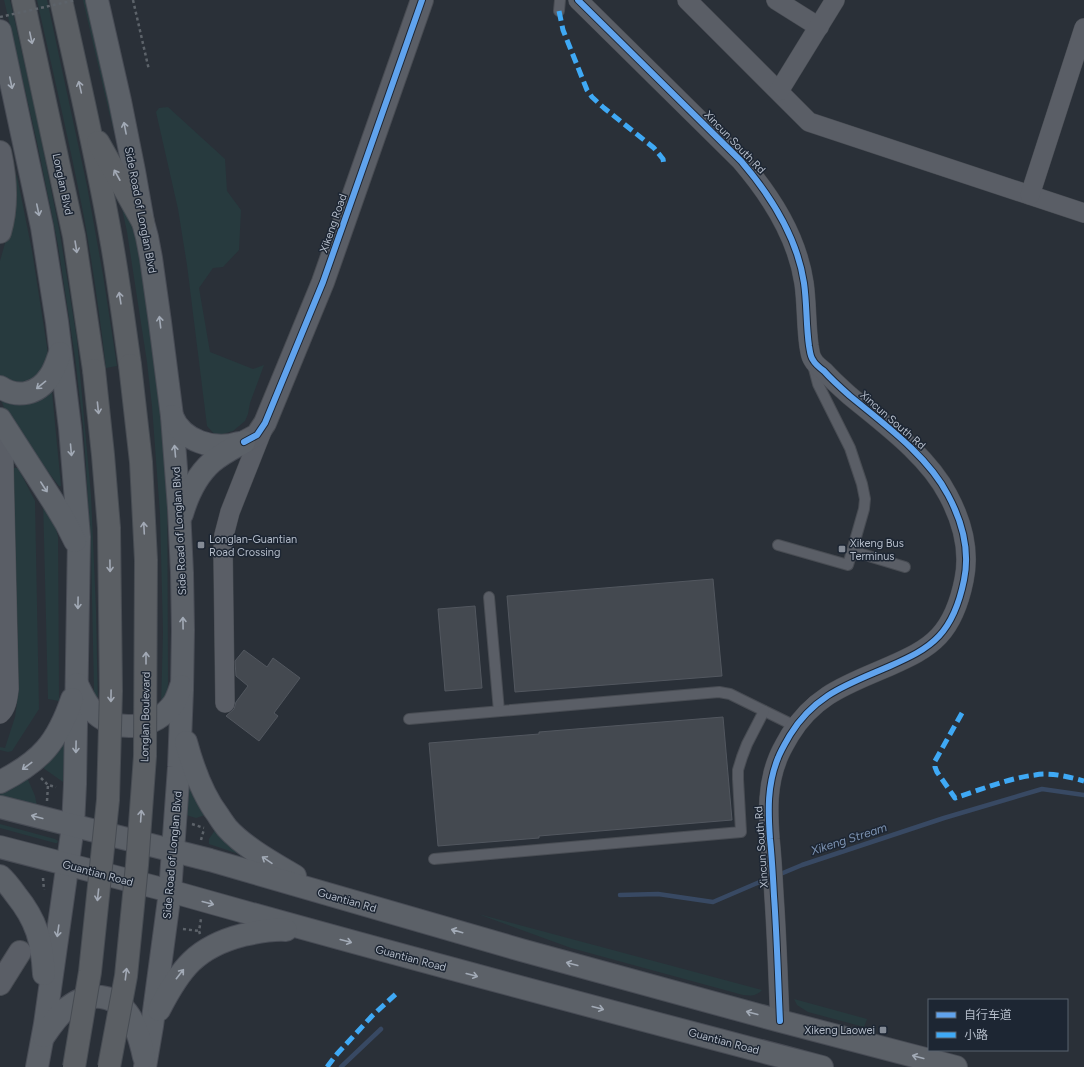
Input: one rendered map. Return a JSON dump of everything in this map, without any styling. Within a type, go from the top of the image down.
[{"type":"highway","name":"Longlan Blvd","points":[[23,0],[74,236],[94,370],[109,528],[111,699],[108,800],[90,972],[74,1067]]},
{"type":"highway","points":[[61,0],[89,125],[142,222]]},
{"type":"highway","name":"Longlan Boulevard","points":[[89,125],[112,243],[130,364],[141,462],[146,560],[145,756],[137,865],[126,976],[109,1067]]},
{"type":"main road","name":"Side Road of Longlan Blvd","points":[[97,0],[120,101],[134,171],[142,222],[147,237],[155,283],[172,416],[182,573],[181,718],[174,851],[165,937],[145,1065]]},
{"type":"main road","points":[[0,31],[42,227],[70,428],[79,538],[75,793],[73,826],[69,865],[44,1031],[37,1067]]},
{"type":"main road","points":[[0,387],[10,393],[20,394],[29,393],[37,389],[49,377],[55,367],[60,353]]},
{"type":"main road","points":[[172,416],[175,423],[186,435],[199,442],[208,445],[223,446],[235,445],[244,442]]},
{"type":"main road","points":[[2,422],[54,503],[73,536],[78,550]]},
{"type":"main road","points":[[180,529],[181,514],[196,479],[213,461],[244,442]]},
{"type":"main road","points":[[77,685],[88,706],[94,713],[106,722],[130,726],[143,725],[166,712],[174,703],[182,682]]},
{"type":"main road","points":[[0,782],[26,767],[40,756],[50,745],[67,715],[77,685]]},
{"type":"main road","points":[[181,718],[185,740],[198,781],[210,805],[227,828],[248,847],[274,864],[339,897],[521,950],[780,1021],[956,1067]]},
{"type":"main road","points":[[0,807],[174,851]]},
{"type":"main road","name":"Guantian Road","points":[[0,847],[551,996],[822,1067]]},
{"type":"main road","name":"Guantian Rd","points":[[174,851],[339,897]]},
{"type":"main road","points":[[0,876],[24,906],[33,920],[39,935],[44,973],[44,1031]]},
{"type":"main road","points":[[151,1034],[158,1012],[167,994],[177,978],[198,954],[226,939],[265,930],[294,930],[318,933]]},
{"type":"main road","points":[[44,1031],[72,1003],[94,996],[107,998],[117,1002],[126,1011],[141,1042],[145,1065]]},
{"type":"street","name":"Xikeng Road","points":[[244,442],[257,435],[265,423],[323,282],[422,0]]},
{"type":"street","name":"Xincun South Rd","points":[[578,0],[741,161],[758,180],[785,223],[800,261],[804,284],[807,334],[811,359],[841,388],[919,455],[935,474],[948,494],[964,534],[966,554],[962,590],[949,623],[938,637],[926,648],[908,658],[836,690],[820,700],[806,712],[795,726],[779,755],[770,781],[768,818],[774,898],[780,1021]]},
{"type":"street","points":[[687,0],[810,122],[1084,213]]},
{"type":"street","points":[[776,0],[818,27]]},
{"type":"street","points":[[779,91],[835,0]]},
{"type":"street","points":[[1030,195],[1084,28]]},
{"type":"street","points":[[0,152],[6,188],[5,208],[0,232]]},
{"type":"street","points":[[0,714],[7,702],[9,689],[2,422]]},
{"type":"street","points":[[225,703],[224,535],[233,504],[265,423]]},
{"type":"street","points":[[0,984],[20,952]]},
{"type":"lane","points":[[559,11],[560,0]]},
{"type":"lane","points":[[778,545],[848,565],[864,509],[865,499],[862,484],[850,448],[818,384],[811,359]]},
{"type":"lane","points":[[852,551],[905,567]]},
{"type":"lane","points":[[489,597],[499,711]]},
{"type":"lane","points":[[409,719],[719,692],[730,694],[795,726]]},
{"type":"lane","points":[[434,859],[741,832],[738,770],[747,744],[764,711]]},
{"type":"path","points":[[0,17],[76,0]]},
{"type":"path","points":[[133,0],[149,70]]},
{"type":"path","points":[[47,801],[48,785]]},
{"type":"path","points":[[201,842],[204,828]]},
{"type":"path","points":[[44,878],[44,890]]},
{"type":"path","points":[[183,928],[198,931],[202,915]]},
{"type":"green space","points":[[4,0],[10,0],[37,119],[60,234],[77,340],[91,495],[96,610],[98,708],[94,691],[91,552],[86,467],[75,357],[58,245],[37,142]]},
{"type":"green space","points":[[37,0],[47,0],[87,186],[117,366],[106,368],[84,217]]},
{"type":"green space","points":[[83,0],[89,0],[123,167],[109,112]]},
{"type":"green space","points":[[168,107],[225,159],[227,191],[241,210],[239,250],[223,267],[213,268],[199,288],[210,352],[253,369],[264,365],[245,421],[233,431],[216,436],[207,426],[187,265],[178,209],[156,112],[159,108]]},
{"type":"green space","points":[[12,169],[17,176],[32,251],[48,357],[40,378],[22,385],[0,377],[0,261],[11,222]]},
{"type":"green space","points":[[118,189],[132,222],[138,245],[167,444],[168,683],[167,695],[161,708],[163,632],[160,514],[152,406],[147,362],[127,232]]},
{"type":"green space","points":[[51,382],[61,486],[59,486],[8,418],[0,397]]},
{"type":"green space","points":[[13,468],[18,468],[35,501],[39,709],[12,751],[8,752],[0,750],[0,747],[5,748],[15,717],[17,703],[18,650]]},
{"type":"green space","points":[[43,497],[54,519],[58,537],[59,701],[48,699]]},
{"type":"green space","points":[[65,734],[63,782],[39,765]]},
{"type":"green space","points":[[26,775],[35,796],[37,806],[0,796],[0,791]]},
{"type":"green space","points":[[188,782],[208,814],[196,818],[186,815]]},
{"type":"green space","points":[[0,824],[58,841],[55,843],[0,828]]},
{"type":"green space","points":[[217,827],[242,855],[209,844],[209,839]]},
{"type":"green space","points":[[478,914],[762,990],[754,995],[743,995],[571,948]]},
{"type":"green space","points":[[794,999],[867,1019],[864,1027],[808,1012],[797,1005]]},
{"type":"building","points":[[713,579],[722,676],[515,692],[507,596]]},
{"type":"building","points":[[475,606],[482,688],[445,691],[438,609]]},
{"type":"building","points":[[244,650],[267,667],[273,658],[300,678],[274,713],[278,716],[259,741],[226,716],[234,709],[236,702],[248,686],[236,676],[235,661]]},
{"type":"building","points":[[723,717],[732,820],[438,846],[429,743],[539,734],[539,732]]},
{"type":"waterway","name":"Xikeng Stream","points":[[778,875],[802,865],[944,818],[1042,789],[1084,795]]},
{"type":"waterway","name":"Xikeng Stream","points":[[620,895],[658,894],[713,902],[769,878]]},
{"type":"waterway","name":"Xikeng Stream","points":[[341,1067],[381,1029]]},
{"type":"marked path","points":[[559,11],[563,30],[587,90],[604,108],[654,148],[663,159],[664,165]]},
{"type":"marked path","points":[[962,713],[935,761],[937,772],[955,798],[1005,781],[1041,774],[1084,781]]},
{"type":"marked path","points":[[327,1067],[372,1016],[399,991]]},
{"type":"cycle path","points":[[244,442],[257,435],[265,423],[323,282],[422,0]]},
{"type":"cycle path","points":[[578,0],[741,161],[763,188],[789,233],[801,266],[805,291],[807,330],[812,358],[833,381],[891,429],[929,467],[948,495],[964,536],[966,558],[964,580],[958,603],[944,630],[934,641],[916,653],[847,685],[834,692],[810,709],[790,735],[774,768],[769,798],[769,829],[776,927],[780,1021]]},
{"type":"place","name":"Longlan-Guantian Road Crossing","points":[[201,545]]},
{"type":"place","name":"Xikeng Bus Terminus","points":[[842,549]]},
{"type":"place","name":"Xikeng Laowei","points":[[883,1030]]}]
